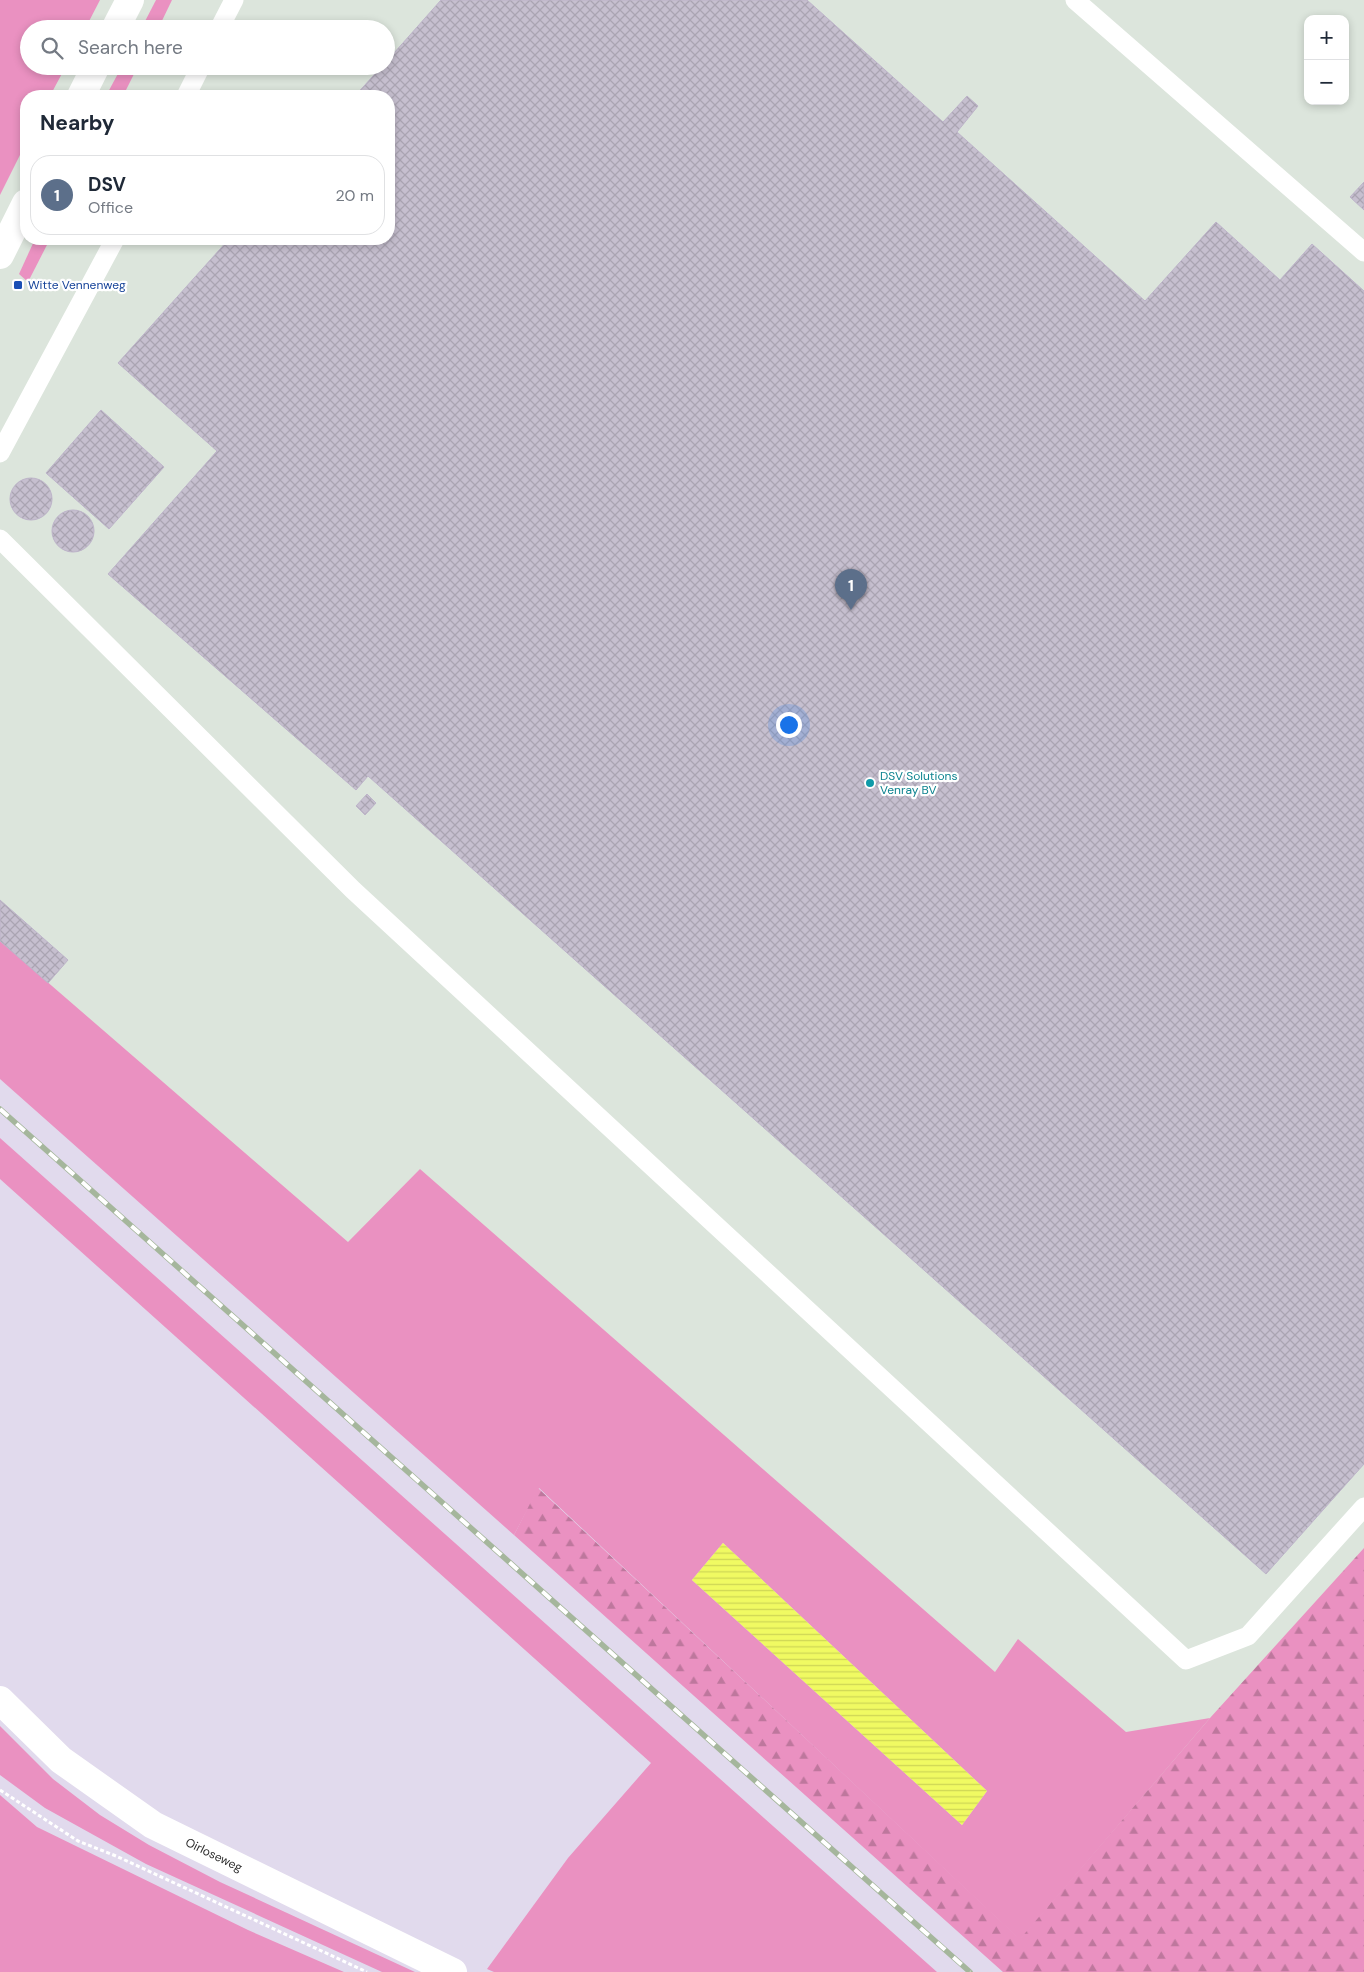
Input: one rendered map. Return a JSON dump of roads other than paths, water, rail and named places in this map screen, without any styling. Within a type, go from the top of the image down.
[{"type":"street","points":[[120,20],[130,0]]},
{"type":"street","points":[[84,90],[92,75]]},
{"type":"street","points":[[0,255],[20,215]]},
{"type":"street","name":"Oirloseweg","points":[[0,1700],[61,1760],[153,1825],[453,1972]]},
{"type":"lane","points":[[224,20],[234,0]]},
{"type":"lane","points":[[1075,0],[1364,252]]},
{"type":"lane","points":[[189,90],[196,75]]},
{"type":"lane","points":[[0,453],[112,245]]},
{"type":"lane","points":[[0,539],[360,897],[1186,1660],[1248,1636],[1364,1507]]},
{"type":"railway","points":[[0,1109],[970,1972]]},
{"type":"place","name":"Witte Vennenweg","points":[[18,285]]},
{"type":"place","name":"DSV","points":[[851,610]]},
{"type":"place","name":"DSV Solutions Venray BV","points":[[870,783]]}]
